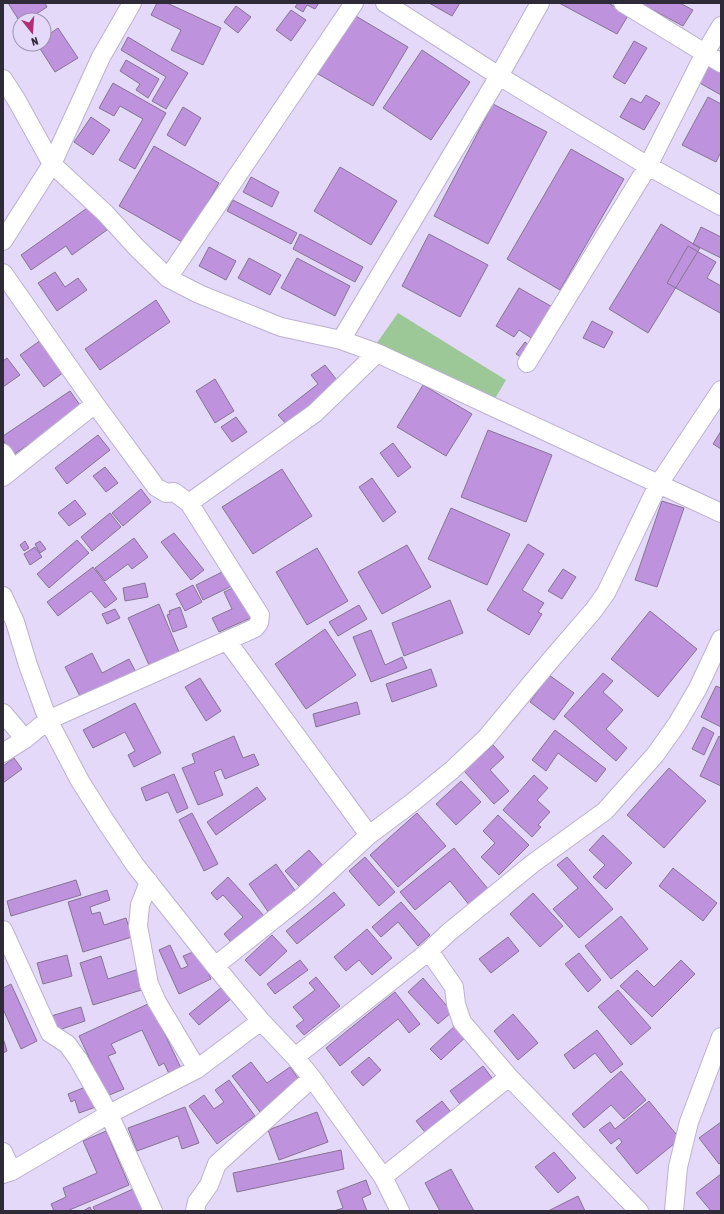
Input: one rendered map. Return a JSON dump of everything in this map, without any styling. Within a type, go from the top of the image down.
[{"type":"street","points":[[3,241],[52,164],[101,57],[132,3]]},
{"type":"street","points":[[168,278],[354,3]]},
{"type":"street","points":[[385,3],[500,76],[648,166],[721,206]]},
{"type":"street","points":[[341,340],[500,76],[540,3]]},
{"type":"street","points":[[623,3],[721,63]]},
{"type":"street","points":[[528,363],[648,166],[705,53],[721,26]]},
{"type":"street","points":[[3,79],[16,99],[52,164],[105,213],[137,248],[168,278],[199,294],[281,327],[341,340],[377,353],[721,513]]},
{"type":"street","points":[[3,273],[95,404],[156,487],[166,493],[174,492],[189,503],[260,615],[259,623],[255,628],[48,720],[25,739],[3,753]]},
{"type":"street","points":[[189,503],[315,413],[377,353]]},
{"type":"street","points":[[215,966],[302,897],[369,835],[436,784],[486,738],[593,611],[606,593],[658,485],[721,390]]},
{"type":"street","points":[[3,453],[8,473],[95,404]]},
{"type":"street","points":[[3,596],[15,622],[28,665],[48,720],[84,787],[106,822],[135,865],[215,966],[261,1021],[296,1057],[312,1078],[383,1177],[400,1211]]},
{"type":"street","points":[[296,1057],[429,951],[448,933],[532,864],[605,811],[655,755],[677,724],[698,688],[721,639]]},
{"type":"street","points":[[227,641],[369,835]]},
{"type":"street","points":[[3,713],[25,739]]},
{"type":"street","points":[[149,882],[140,905],[138,926],[149,984],[157,1002],[197,1069]]},
{"type":"street","points":[[3,930],[50,1033],[67,1044],[78,1059],[108,1114],[153,1211]]},
{"type":"street","points":[[429,951],[454,987],[456,1004],[462,1022],[509,1077],[639,1211]]},
{"type":"street","points":[[3,1152],[8,1173],[108,1114],[197,1069],[261,1021]]},
{"type":"street","points":[[674,1211],[678,1167],[689,1122],[716,1070],[721,1037]]},
{"type":"street","points":[[383,1177],[509,1077]]},
{"type":"street","points":[[195,1211],[197,1202],[209,1185],[217,1164],[312,1078]]},
{"type":"green space","points":[[398,313],[506,380],[493,402],[374,347]]},
{"type":"building","points":[[8,3],[45,3],[47,7],[39,12],[14,12]]},
{"type":"building","points":[[157,3],[167,3],[221,28],[203,65],[171,50],[181,30],[151,15]]},
{"type":"building","points":[[298,3],[319,3],[315,9],[307,5],[303,12],[295,7]]},
{"type":"building","points":[[429,3],[460,3],[452,16]]},
{"type":"building","points":[[559,3],[608,3],[629,14],[617,34]]},
{"type":"building","points":[[640,3],[680,3],[693,10],[683,26]]},
{"type":"building","points":[[236,6],[251,17],[238,33],[224,22]]},
{"type":"building","points":[[291,10],[306,20],[291,41],[276,30]]},
{"type":"building","points":[[349,12],[408,47],[373,106],[313,71]]},
{"type":"building","points":[[58,28],[78,58],[55,72],[42,52],[52,52],[52,32]]},
{"type":"building","points":[[128,37],[188,73],[166,109],[152,101],[166,77],[121,50]]},
{"type":"building","points":[[634,41],[647,48],[625,84],[613,77]]},
{"type":"building","points":[[422,50],[470,82],[431,140],[383,108]]},
{"type":"building","points":[[126,60],[159,79],[148,98],[136,90],[140,84],[120,71]]},
{"type":"building","points":[[711,60],[721,66],[721,95],[698,82]]},
{"type":"building","points":[[113,83],[166,113],[135,169],[119,160],[143,119],[120,106],[114,116],[99,108]]},
{"type":"building","points":[[646,95],[660,103],[644,130],[620,117],[631,98],[641,103]]},
{"type":"building","points":[[708,97],[721,104],[721,152],[716,162],[682,145]]},
{"type":"building","points":[[493,104],[547,132],[488,244],[434,216]]},
{"type":"building","points":[[183,107],[201,118],[185,146],[167,135]]},
{"type":"building","points":[[91,117],[110,130],[93,155],[74,142]]},
{"type":"building","points":[[154,146],[219,183],[184,243],[119,206]]},
{"type":"building","points":[[571,149],[624,179],[560,290],[507,259]]},
{"type":"building","points":[[340,167],[397,201],[371,245],[314,211]]},
{"type":"building","points":[[251,177],[279,192],[272,207],[243,192]]},
{"type":"building","points":[[233,200],[297,233],[291,244],[227,211]]},
{"type":"building","points":[[90,206],[107,230],[72,255],[66,246],[31,270],[21,255]]},
{"type":"building","points":[[661,224],[700,248],[648,333],[609,309]]},
{"type":"building","points":[[701,227],[721,237],[721,258],[693,244]]},
{"type":"building","points":[[300,234],[363,267],[355,282],[293,249]]},
{"type":"building","points":[[429,234],[488,265],[460,317],[402,286]]},
{"type":"building","points":[[688,246],[716,262],[707,278],[721,286],[720,313],[667,283]]},
{"type":"building","points":[[209,247],[236,261],[226,280],[199,266]]},
{"type":"building","points":[[249,258],[281,275],[270,295],[238,278]]},
{"type":"building","points":[[297,258],[350,286],[335,316],[281,288]]},
{"type":"building","points":[[55,272],[65,287],[78,278],[87,290],[57,311],[38,283]]},
{"type":"building","points":[[519,288],[556,309],[536,341],[519,330],[514,337],[496,326]]},
{"type":"building","points":[[156,300],[170,322],[100,370],[85,349]]},
{"type":"building","points":[[592,321],[613,332],[604,348],[583,338]]},
{"type":"building","points":[[41,340],[64,372],[44,387],[20,355]]},
{"type":"building","points":[[525,342],[533,348],[525,360],[516,354]]},
{"type":"building","points":[[7,358],[20,375],[3,387],[3,361]]},
{"type":"building","points":[[325,365],[340,384],[287,425],[278,415],[318,384],[311,375]]},
{"type":"building","points":[[215,379],[234,411],[215,423],[196,391]]},
{"type":"building","points":[[423,385],[472,414],[446,456],[397,427]]},
{"type":"building","points":[[70,391],[82,408],[13,455],[3,440],[3,436]]},
{"type":"building","points":[[236,417],[247,432],[232,442],[221,427]]},
{"type":"building","points":[[488,430],[552,455],[526,522],[461,497]]},
{"type":"building","points":[[721,431],[721,449],[713,444]]},
{"type":"building","points":[[98,435],[110,450],[67,484],[55,468]]},
{"type":"building","points":[[393,443],[411,467],[398,477],[380,453]]},
{"type":"building","points":[[105,467],[118,483],[106,492],[93,476]]},
{"type":"building","points":[[282,469],[312,516],[253,554],[222,507]]},
{"type":"building","points":[[372,478],[396,512],[383,522],[359,487]]},
{"type":"building","points":[[141,489],[151,502],[123,526],[112,513]]},
{"type":"building","points":[[75,500],[86,514],[69,526],[58,513]]},
{"type":"building","points":[[662,501],[684,508],[657,587],[635,580]]},
{"type":"building","points":[[451,508],[510,534],[487,585],[428,559]]},
{"type":"building","points":[[110,513],[121,527],[92,551],[81,537]]},
{"type":"building","points":[[174,533],[204,570],[191,580],[161,542]]},
{"type":"building","points":[[134,538],[148,557],[132,569],[128,564],[105,581],[95,568]]},
{"type":"building","points":[[77,540],[89,553],[49,588],[37,574]]},
{"type":"building","points":[[25,541],[29,548],[24,551],[20,545]]},
{"type":"building","points":[[40,541],[46,549],[40,553],[35,544]]},
{"type":"building","points":[[528,544],[544,554],[522,590],[544,603],[538,612],[542,614],[529,635],[487,610]]},
{"type":"building","points":[[407,545],[431,587],[382,614],[358,572]]},
{"type":"building","points":[[35,547],[42,557],[30,565],[24,554]]},
{"type":"building","points":[[317,548],[348,601],[307,625],[276,572]]},
{"type":"building","points":[[93,567],[117,599],[105,608],[91,591],[58,616],[47,602]]},
{"type":"building","points":[[563,569],[576,577],[562,599],[548,591]]},
{"type":"building","points":[[224,571],[232,586],[203,600],[196,585]]},
{"type":"building","points":[[145,583],[148,597],[125,601],[123,588]]},
{"type":"building","points":[[193,585],[202,602],[185,611],[176,594]]},
{"type":"building","points":[[239,585],[253,617],[219,632],[212,618],[232,609],[224,592]]},
{"type":"building","points":[[450,600],[463,633],[404,656],[392,623]]},
{"type":"building","points":[[159,604],[179,652],[149,665],[128,618]]},
{"type":"building","points":[[359,605],[367,619],[338,636],[329,622]]},
{"type":"building","points":[[180,607],[187,627],[173,632],[167,615],[170,614],[169,611]]},
{"type":"building","points":[[115,609],[120,618],[107,624],[102,614]]},
{"type":"building","points":[[650,611],[697,649],[658,697],[611,659]]},
{"type":"building","points":[[325,629],[356,675],[306,709],[275,664]]},
{"type":"building","points":[[371,630],[385,665],[402,657],[407,668],[371,682],[353,637]]},
{"type":"building","points":[[92,653],[102,673],[129,659],[137,674],[83,702],[65,667]]},
{"type":"building","points":[[431,669],[437,686],[392,702],[386,684]]},
{"type":"building","points":[[603,673],[613,681],[603,692],[623,710],[606,729],[627,748],[616,761],[564,716]]},
{"type":"building","points":[[549,675],[574,693],[554,720],[530,702]]},
{"type":"building","points":[[200,678],[221,711],[206,721],[185,687]]},
{"type":"building","points":[[716,686],[721,688],[721,727],[701,717]]},
{"type":"building","points":[[357,702],[360,714],[316,727],[313,714]]},
{"type":"building","points":[[135,703],[161,753],[134,767],[128,755],[135,751],[125,732],[93,748],[83,730]]},
{"type":"building","points":[[703,727],[714,733],[704,755],[692,749]]},
{"type":"building","points":[[555,730],[606,769],[596,782],[558,753],[546,771],[532,760]]},
{"type":"building","points":[[234,736],[243,758],[254,754],[259,765],[225,779],[221,769],[214,772],[223,795],[198,805],[182,768],[195,763],[192,754]]},
{"type":"building","points":[[719,736],[721,738],[721,786],[700,776]]},
{"type":"building","points":[[493,745],[504,757],[490,770],[509,791],[494,804],[464,771]]},
{"type":"building","points":[[14,758],[22,769],[3,783],[3,766]]},
{"type":"building","points":[[669,768],[706,801],[664,848],[627,815]]},
{"type":"building","points":[[174,774],[188,808],[177,813],[168,792],[146,801],[141,788]]},
{"type":"building","points":[[534,775],[548,788],[537,800],[550,812],[538,825],[541,827],[532,837],[503,810]]},
{"type":"building","points":[[461,781],[481,802],[456,825],[436,804]]},
{"type":"building","points":[[257,787],[266,799],[216,835],[207,822]]},
{"type":"building","points":[[192,813],[218,864],[204,871],[179,820]]},
{"type":"building","points":[[417,813],[446,846],[398,887],[370,855]]},
{"type":"building","points":[[498,815],[529,845],[499,875],[481,857],[495,843],[483,831]]},
{"type":"building","points":[[603,835],[632,863],[606,889],[593,877],[605,865],[589,850]]},
{"type":"building","points":[[454,848],[489,890],[470,906],[450,881],[415,910],[400,892]]},
{"type":"building","points":[[309,850],[324,867],[301,888],[285,871]]},
{"type":"building","points":[[365,857],[395,892],[379,906],[349,871]]},
{"type":"building","points":[[567,857],[613,909],[579,938],[553,909],[578,888],[557,865]]},
{"type":"building","points":[[276,864],[299,896],[271,916],[249,884]]},
{"type":"building","points":[[673,868],[717,903],[703,921],[659,886]]},
{"type":"building","points":[[228,877],[266,918],[235,947],[224,934],[243,917],[223,895],[217,900],[211,893]]},
{"type":"building","points":[[76,880],[81,895],[11,916],[7,901]]},
{"type":"building","points":[[107,890],[110,900],[90,907],[92,914],[100,912],[104,925],[126,918],[132,937],[83,952],[68,902]]},
{"type":"building","points":[[334,892],[345,905],[297,944],[286,931]]},
{"type":"building","points":[[533,893],[563,926],[540,947],[510,914]]},
{"type":"building","points":[[401,902],[430,935],[418,946],[398,922],[381,937],[372,927]]},
{"type":"building","points":[[621,916],[648,949],[611,979],[585,946]]},
{"type":"building","points":[[367,929],[392,958],[372,975],[359,960],[346,971],[334,957]]},
{"type":"building","points":[[272,935],[287,951],[260,976],[245,960]]},
{"type":"building","points":[[508,937],[519,951],[491,973],[479,959]]},
{"type":"building","points":[[170,945],[181,969],[188,966],[183,956],[198,950],[211,979],[179,994],[159,950]]},
{"type":"building","points":[[579,953],[601,980],[588,992],[565,964]]},
{"type":"building","points":[[67,955],[72,976],[43,984],[37,963]]},
{"type":"building","points":[[101,956],[108,979],[142,968],[148,988],[93,1005],[80,963]]},
{"type":"building","points":[[300,960],[308,970],[275,994],[267,984]]},
{"type":"building","points":[[681,960],[695,974],[652,1017],[620,986],[637,970],[654,987]]},
{"type":"building","points":[[316,977],[340,1006],[304,1035],[296,1026],[304,1020],[293,1007],[315,990],[309,983]]},
{"type":"building","points":[[423,978],[452,1012],[438,1024],[408,992]]},
{"type":"building","points":[[11,984],[37,1041],[21,1049],[3,1009],[3,988]]},
{"type":"building","points":[[222,987],[232,998],[199,1025],[189,1014]]},
{"type":"building","points":[[618,990],[651,1028],[631,1045],[598,1007]]},
{"type":"building","points":[[395,992],[420,1024],[409,1033],[398,1019],[340,1066],[326,1048]]},
{"type":"building","points":[[150,1003],[182,1070],[170,1076],[164,1063],[159,1066],[142,1030],[111,1044],[116,1053],[108,1056],[124,1089],[107,1096],[79,1036]]},
{"type":"building","points":[[81,1007],[85,1021],[56,1031],[51,1016]]},
{"type":"building","points":[[513,1014],[538,1043],[518,1060],[494,1031]]},
{"type":"building","points":[[458,1023],[469,1034],[441,1060],[430,1049]]},
{"type":"building","points":[[597,1030],[623,1064],[611,1073],[595,1053],[574,1069],[564,1055]]},
{"type":"building","points":[[3,1038],[7,1051],[3,1053]]},
{"type":"building","points":[[369,1057],[381,1070],[363,1086],[351,1072]]},
{"type":"building","points":[[251,1062],[267,1083],[290,1067],[300,1081],[260,1112],[232,1076]]},
{"type":"building","points":[[483,1066],[495,1082],[462,1107],[450,1091]]},
{"type":"building","points":[[621,1071],[646,1100],[624,1119],[611,1105],[584,1128],[572,1114]]},
{"type":"building","points":[[229,1080],[255,1116],[217,1144],[189,1106],[204,1095],[214,1109],[224,1102],[215,1090]]},
{"type":"building","points":[[88,1086],[96,1107],[79,1113],[75,1100],[71,1102],[68,1094]]},
{"type":"building","points":[[442,1101],[454,1116],[428,1136],[416,1121]]},
{"type":"building","points":[[649,1101],[680,1139],[637,1174],[616,1148],[622,1142],[619,1138],[611,1144],[599,1130],[610,1122],[615,1129]]},
{"type":"building","points":[[185,1107],[199,1143],[182,1149],[178,1136],[137,1151],[128,1128]]},
{"type":"building","points":[[317,1112],[328,1142],[279,1160],[268,1130]]},
{"type":"building","points":[[721,1122],[721,1163],[719,1164],[699,1138]]},
{"type":"building","points":[[106,1131],[129,1185],[67,1211],[54,1211],[51,1204],[66,1197],[63,1188],[97,1173],[83,1141]]},
{"type":"building","points":[[341,1150],[344,1169],[237,1192],[233,1173]]},
{"type":"building","points":[[554,1152],[576,1178],[558,1193],[535,1167]]},
{"type":"building","points":[[451,1169],[474,1211],[440,1211],[425,1183]]},
{"type":"building","points":[[721,1174],[721,1211],[711,1211],[696,1193]]},
{"type":"building","points":[[366,1180],[371,1194],[362,1198],[367,1211],[334,1211],[343,1208],[337,1191]]},
{"type":"building","points":[[133,1189],[143,1211],[95,1211],[93,1207]]},
{"type":"building","points":[[578,1196],[585,1211],[548,1211]]},
{"type":"building","points":[[90,1207],[92,1211],[83,1211]]}]
